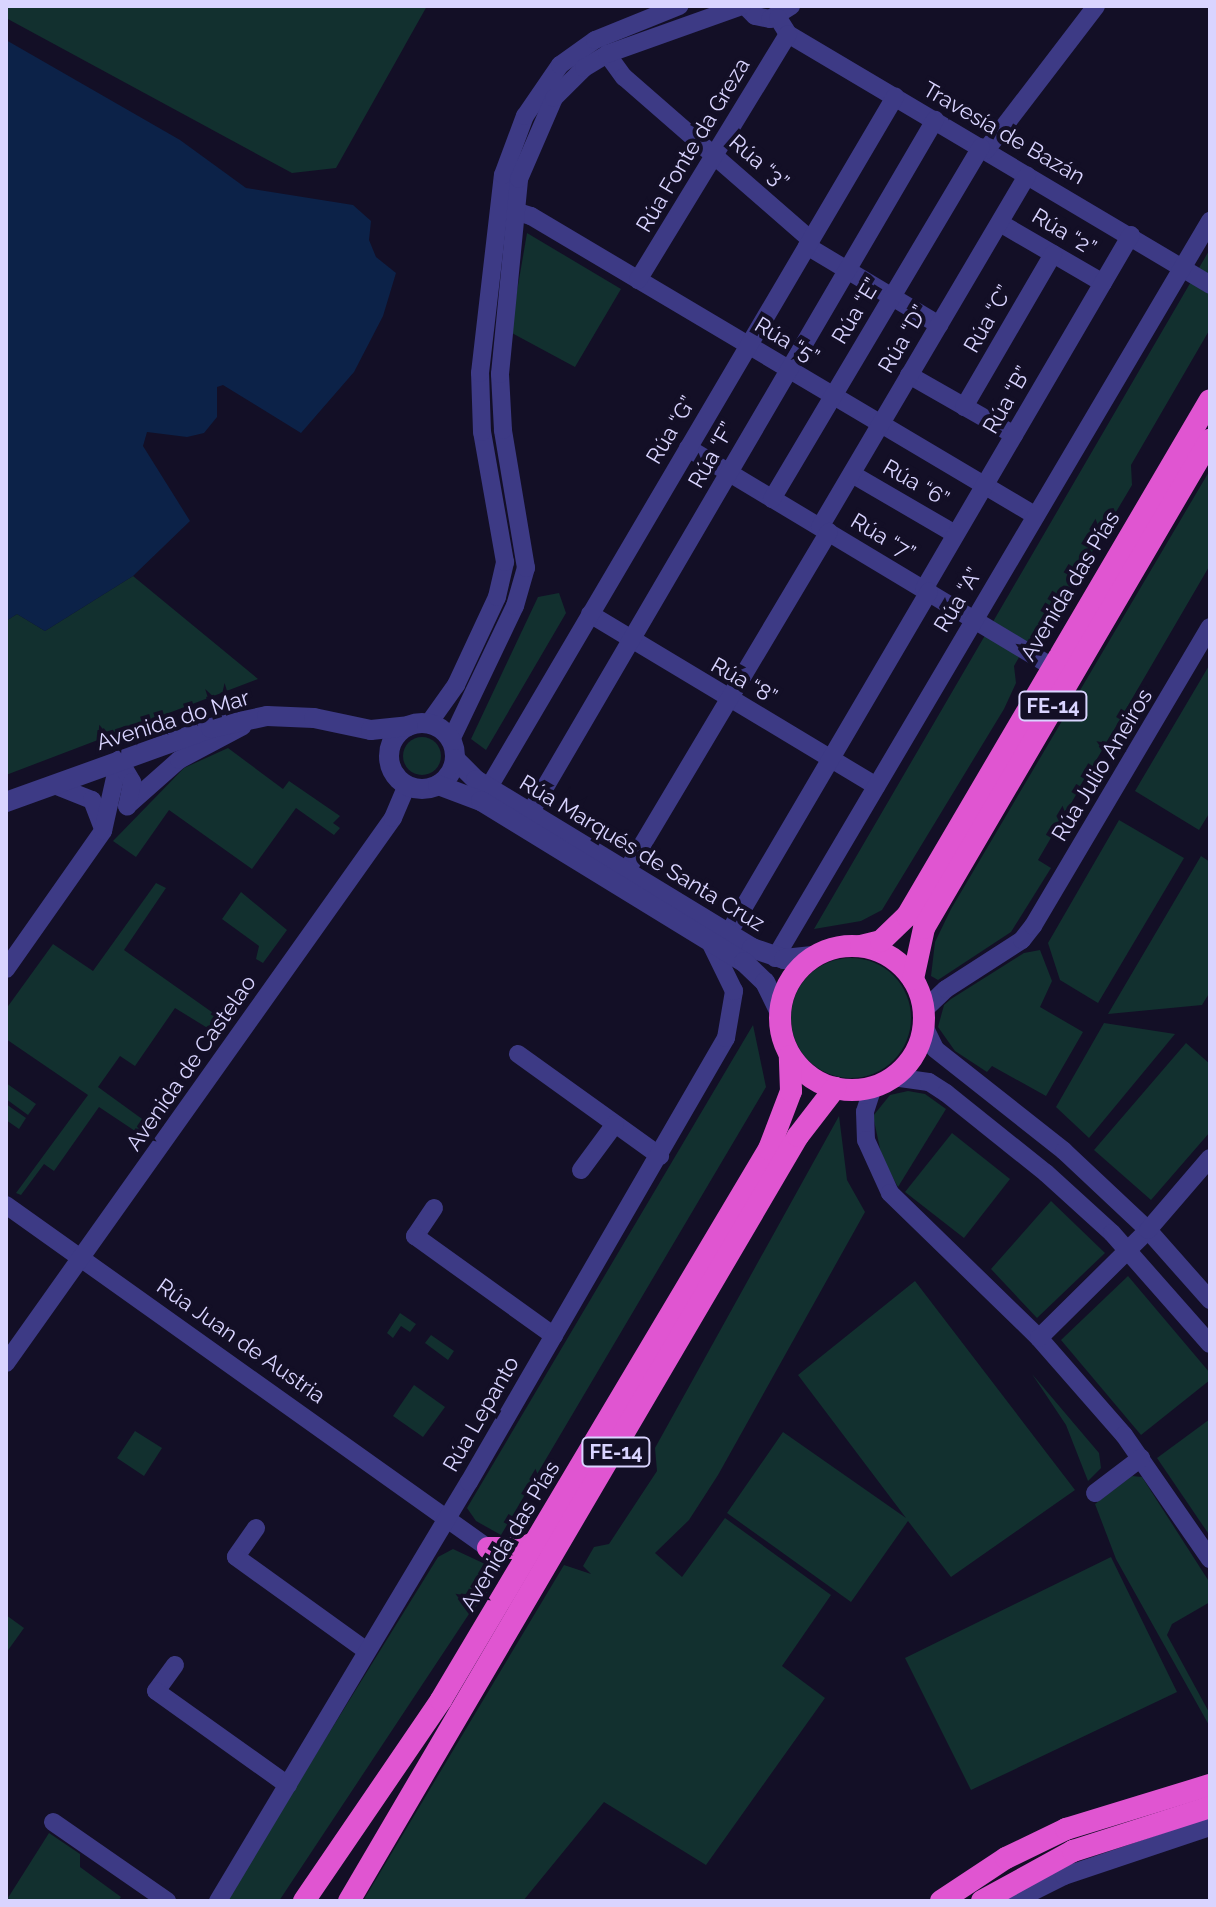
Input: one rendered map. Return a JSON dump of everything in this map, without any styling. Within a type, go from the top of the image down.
[{"type":"highway","name":"Avenida das Pías","points":[[861,946],[881,941],[907,916],[1210,400]]},
{"type":"highway","name":"Avenida das Pías","points":[[913,979],[924,928],[1210,440]]},
{"type":"highway","points":[[861,946],[891,957],[913,979],[924,1018],[914,1055],[893,1077],[873,1087],[835,1088],[809,1077],[790,1056],[780,1013],[788,984],[815,956],[861,946]]},
{"type":"highway","name":"Avenida das Pías","points":[[304,1901],[367,1801],[441,1700],[769,1149],[791,1091],[790,1056]]},
{"type":"highway","name":"FE-14","points":[[349,1901],[798,1136],[835,1088]]},
{"type":"highway","points":[[509,1590],[488,1548],[522,1548],[536,1542]]},
{"type":"highway","points":[[941,1901],[1006,1858],[1066,1829],[1210,1785]]},
{"type":"highway","points":[[982,1901],[1073,1851],[1210,1807]]},
{"type":"street","points":[[389,759],[394,739],[408,726],[429,723],[462,673],[497,597],[505,562],[482,432],[480,373],[503,175],[525,116],[560,65],[595,40],[679,6]]},
{"type":"street","points":[[359,729],[389,759],[395,775],[407,785],[438,785],[515,606],[526,568],[503,430],[500,374],[512,210],[519,179],[554,98],[584,68],[607,54],[744,6]]},
{"type":"street","name":"Travesía de Bazán","points":[[744,6],[755,16],[786,19],[895,97],[1131,235],[1210,285]]},
{"type":"street","name":"Rúa “E”","points":[[772,499],[984,149],[1096,6]]},
{"type":"street","name":"Rúa Fonte da Greza","points":[[638,280],[715,156],[786,19]]},
{"type":"street","name":"Rúa “3”","points":[[607,54],[624,77],[809,243],[848,271],[939,325]]},
{"type":"street","name":"Rúa “G”","points":[[489,787],[895,97]]},
{"type":"street","name":"Rúa “F”","points":[[530,813],[935,120]]},
{"type":"street","name":"Rúa “D”","points":[[626,872],[729,700],[852,474],[1027,175]]},
{"type":"street","name":"Rúa “5”","points":[[512,210],[638,280],[1036,516]]},
{"type":"street","name":"Rúa “A”","points":[[775,958],[1210,221]]},
{"type":"street","name":"Rúa “2”","points":[[1000,223],[1103,283]]},
{"type":"street","name":"Rúa “B”","points":[[719,937],[832,760],[955,534],[1131,235]]},
{"type":"street","name":"Rúa “C”","points":[[964,407],[1053,254]]},
{"type":"street","points":[[909,375],[1014,435]]},
{"type":"street","name":"Rúa “7”","points":[[688,448],[1052,667]]},
{"type":"street","name":"Rúa “6”","points":[[852,474],[955,534]]},
{"type":"street","name":"Rúa “8”","points":[[590,614],[630,642],[876,786]]},
{"type":"street","name":"Rúa Julio Aneiros","points":[[924,1018],[946,989],[1022,940],[1033,926],[1210,627]]},
{"type":"street","points":[[6,969],[103,831],[127,807],[179,760],[267,716]]},
{"type":"street","name":"Avenida do Mar","points":[[6,802],[119,760],[267,716],[314,718],[359,729],[408,726]]},
{"type":"street","points":[[429,723],[453,749]]},
{"type":"street","name":"Rúa Marqués de Santa Cruz","points":[[453,749],[489,787],[626,872],[719,937],[771,992],[780,1013]]},
{"type":"street","points":[[119,760],[132,782],[127,807]]},
{"type":"street","points":[[103,831],[119,760]]},
{"type":"street","points":[[54,785],[92,800],[100,811],[103,831]]},
{"type":"street","name":"Avenida de Castelao","points":[[6,1363],[393,818],[407,785]]},
{"type":"street","name":"Rúa Marqués de Santa Cruz","points":[[438,785],[481,801],[719,937],[775,958],[815,956]]},
{"type":"street","name":"Rúa Lepanto","points":[[218,1901],[660,1156],[732,1023],[730,977],[719,937]]},
{"type":"street","points":[[924,1018],[942,1055],[1064,1151],[1148,1230],[1210,1300]]},
{"type":"street","points":[[518,1054],[660,1156]]},
{"type":"street","points":[[893,1077],[929,1082],[962,1104],[1046,1173],[1128,1250],[1210,1344]]},
{"type":"street","points":[[873,1087],[865,1112],[866,1140],[890,1193],[1039,1338],[1141,1458],[1210,1559]]},
{"type":"street","points":[[581,1170],[615,1124]]},
{"type":"street","points":[[1039,1338],[1148,1230],[1210,1158]]},
{"type":"street","name":"Rúa Juan de Austria","points":[[6,1205],[488,1548]]},
{"type":"street","points":[[434,1208],[415,1236],[554,1336]]},
{"type":"street","points":[[1095,1493],[1141,1458]]},
{"type":"street","points":[[256,1528],[236,1557],[367,1651]]},
{"type":"street","points":[[175,1665],[156,1691],[288,1785]]},
{"type":"street","points":[[53,1822],[167,1901]]},
{"type":"street","points":[[1014,1901],[1064,1876],[1210,1827]]},
{"type":"green space","points":[[6,6],[427,6],[336,168],[292,173],[6,18]]},
{"type":"green space","points":[[527,233],[621,289],[575,367],[510,332]]},
{"type":"green space","points":[[1210,249],[1210,329],[1131,465],[1132,485],[1046,630],[1032,635],[1014,666],[1016,683],[1004,709],[882,910],[861,921],[814,929]]},
{"type":"green space","points":[[1210,470],[1210,565],[1038,860],[1051,868],[1011,932],[938,980],[931,976],[935,942],[951,909]]},
{"type":"green space","points":[[133,576],[258,679],[6,775],[6,621],[17,614],[45,631]]},
{"type":"green space","points":[[559,593],[566,613],[486,750],[471,739],[538,597]]},
{"type":"green space","points":[[1210,664],[1210,812],[1199,830],[1135,791]]},
{"type":"green space","points":[[422,737],[435,743],[441,756],[435,769],[422,775],[409,769],[403,756],[409,743]]},
{"type":"green space","points":[[228,748],[283,789],[289,781],[340,816],[333,823],[340,828],[334,835],[296,808],[252,869],[169,810],[136,857],[113,841],[184,768]]},
{"type":"green space","points":[[1119,820],[1184,858],[1098,1003],[1060,980],[1048,943]]},
{"type":"green space","points":[[1201,856],[1210,862],[1210,992],[1202,1005],[1108,1014]]},
{"type":"green space","points":[[156,883],[166,888],[124,950],[216,1015],[244,977],[251,981],[214,1032],[175,1008],[135,1066],[120,1056],[98,1087],[149,1124],[141,1135],[99,1107],[54,1171],[44,1164],[21,1195],[16,1193],[88,1095],[6,1039],[6,1009],[53,944],[93,971]]},
{"type":"green space","points":[[241,892],[287,930],[263,963],[256,959],[259,946],[222,919]]},
{"type":"green space","points":[[1040,950],[1052,981],[1040,1007],[1083,1032],[1046,1096],[992,1066],[987,1072],[955,1051],[938,1027],[944,1005],[951,999],[1024,953]]},
{"type":"green space","points":[[851,958],[874,963],[893,976],[906,995],[911,1018],[906,1041],[893,1060],[874,1073],[851,1078],[828,1073],[809,1060],[796,1041],[791,1018],[796,995],[809,976],[828,963]]},
{"type":"green space","points":[[1104,1023],[1175,1034],[1089,1138],[1056,1107]]},
{"type":"green space","points":[[753,1025],[766,1087],[501,1535],[476,1521],[467,1508]]},
{"type":"green space","points":[[1186,1043],[1210,1064],[1210,1132],[1151,1200],[1094,1150]]},
{"type":"green space","points":[[6,1083],[36,1104],[28,1115],[6,1099]]},
{"type":"green space","points":[[908,1091],[925,1094],[946,1109],[898,1187],[882,1158],[873,1116],[890,1095]]},
{"type":"green space","points":[[6,1104],[26,1118],[19,1129],[6,1120]]},
{"type":"green space","points":[[839,1116],[847,1180],[865,1212],[718,1475],[689,1520],[655,1553],[682,1577],[725,1518],[831,1595],[782,1666],[825,1698],[706,1865],[604,1802],[523,1901],[363,1901],[564,1565],[591,1574],[583,1566],[594,1547],[609,1544],[657,1471],[655,1448]]},
{"type":"green space","points":[[952,1133],[1010,1179],[964,1238],[905,1192]]},
{"type":"green space","points":[[1051,1201],[1105,1253],[1037,1318],[991,1269]]},
{"type":"green space","points":[[1128,1276],[1210,1373],[1210,1380],[1141,1435],[1061,1340]]},
{"type":"green space","points":[[915,1281],[1075,1490],[951,1577],[908,1521],[851,1602],[727,1513],[783,1432],[906,1518],[798,1375]]},
{"type":"green space","points":[[400,1313],[416,1324],[410,1332],[401,1326],[393,1338],[387,1333]]},
{"type":"green space","points":[[431,1335],[454,1351],[448,1360],[425,1343]]},
{"type":"green space","points":[[1032,1374],[1099,1453],[1101,1468],[1088,1481],[1066,1425]]},
{"type":"green space","points":[[414,1385],[445,1407],[423,1437],[393,1416]]},
{"type":"green space","points":[[1210,1419],[1210,1536],[1157,1458]]},
{"type":"green space","points":[[135,1431],[162,1448],[144,1476],[117,1458]]},
{"type":"green space","points":[[1132,1476],[1142,1477],[1210,1583],[1210,1602],[1172,1624],[1167,1635],[1210,1714],[1210,1727],[1116,1559],[1095,1504]]},
{"type":"green space","points":[[453,1549],[485,1564],[491,1580],[486,1596],[469,1614],[279,1901],[225,1901],[438,1557]]},
{"type":"green space","points":[[1111,1557],[1177,1692],[971,1790],[905,1658]]},
{"type":"green space","points":[[6,1615],[24,1628],[6,1653]]},
{"type":"green space","points":[[49,1833],[80,1854],[80,1867],[121,1897],[118,1901],[6,1901]]},
{"type":"water","points":[[6,40],[180,140],[246,188],[353,205],[371,221],[369,240],[376,257],[396,273],[383,316],[354,372],[301,433],[223,385],[217,387],[217,417],[204,433],[187,437],[147,432],[143,446],[190,521],[133,576],[45,631],[17,614],[6,621]]}]
